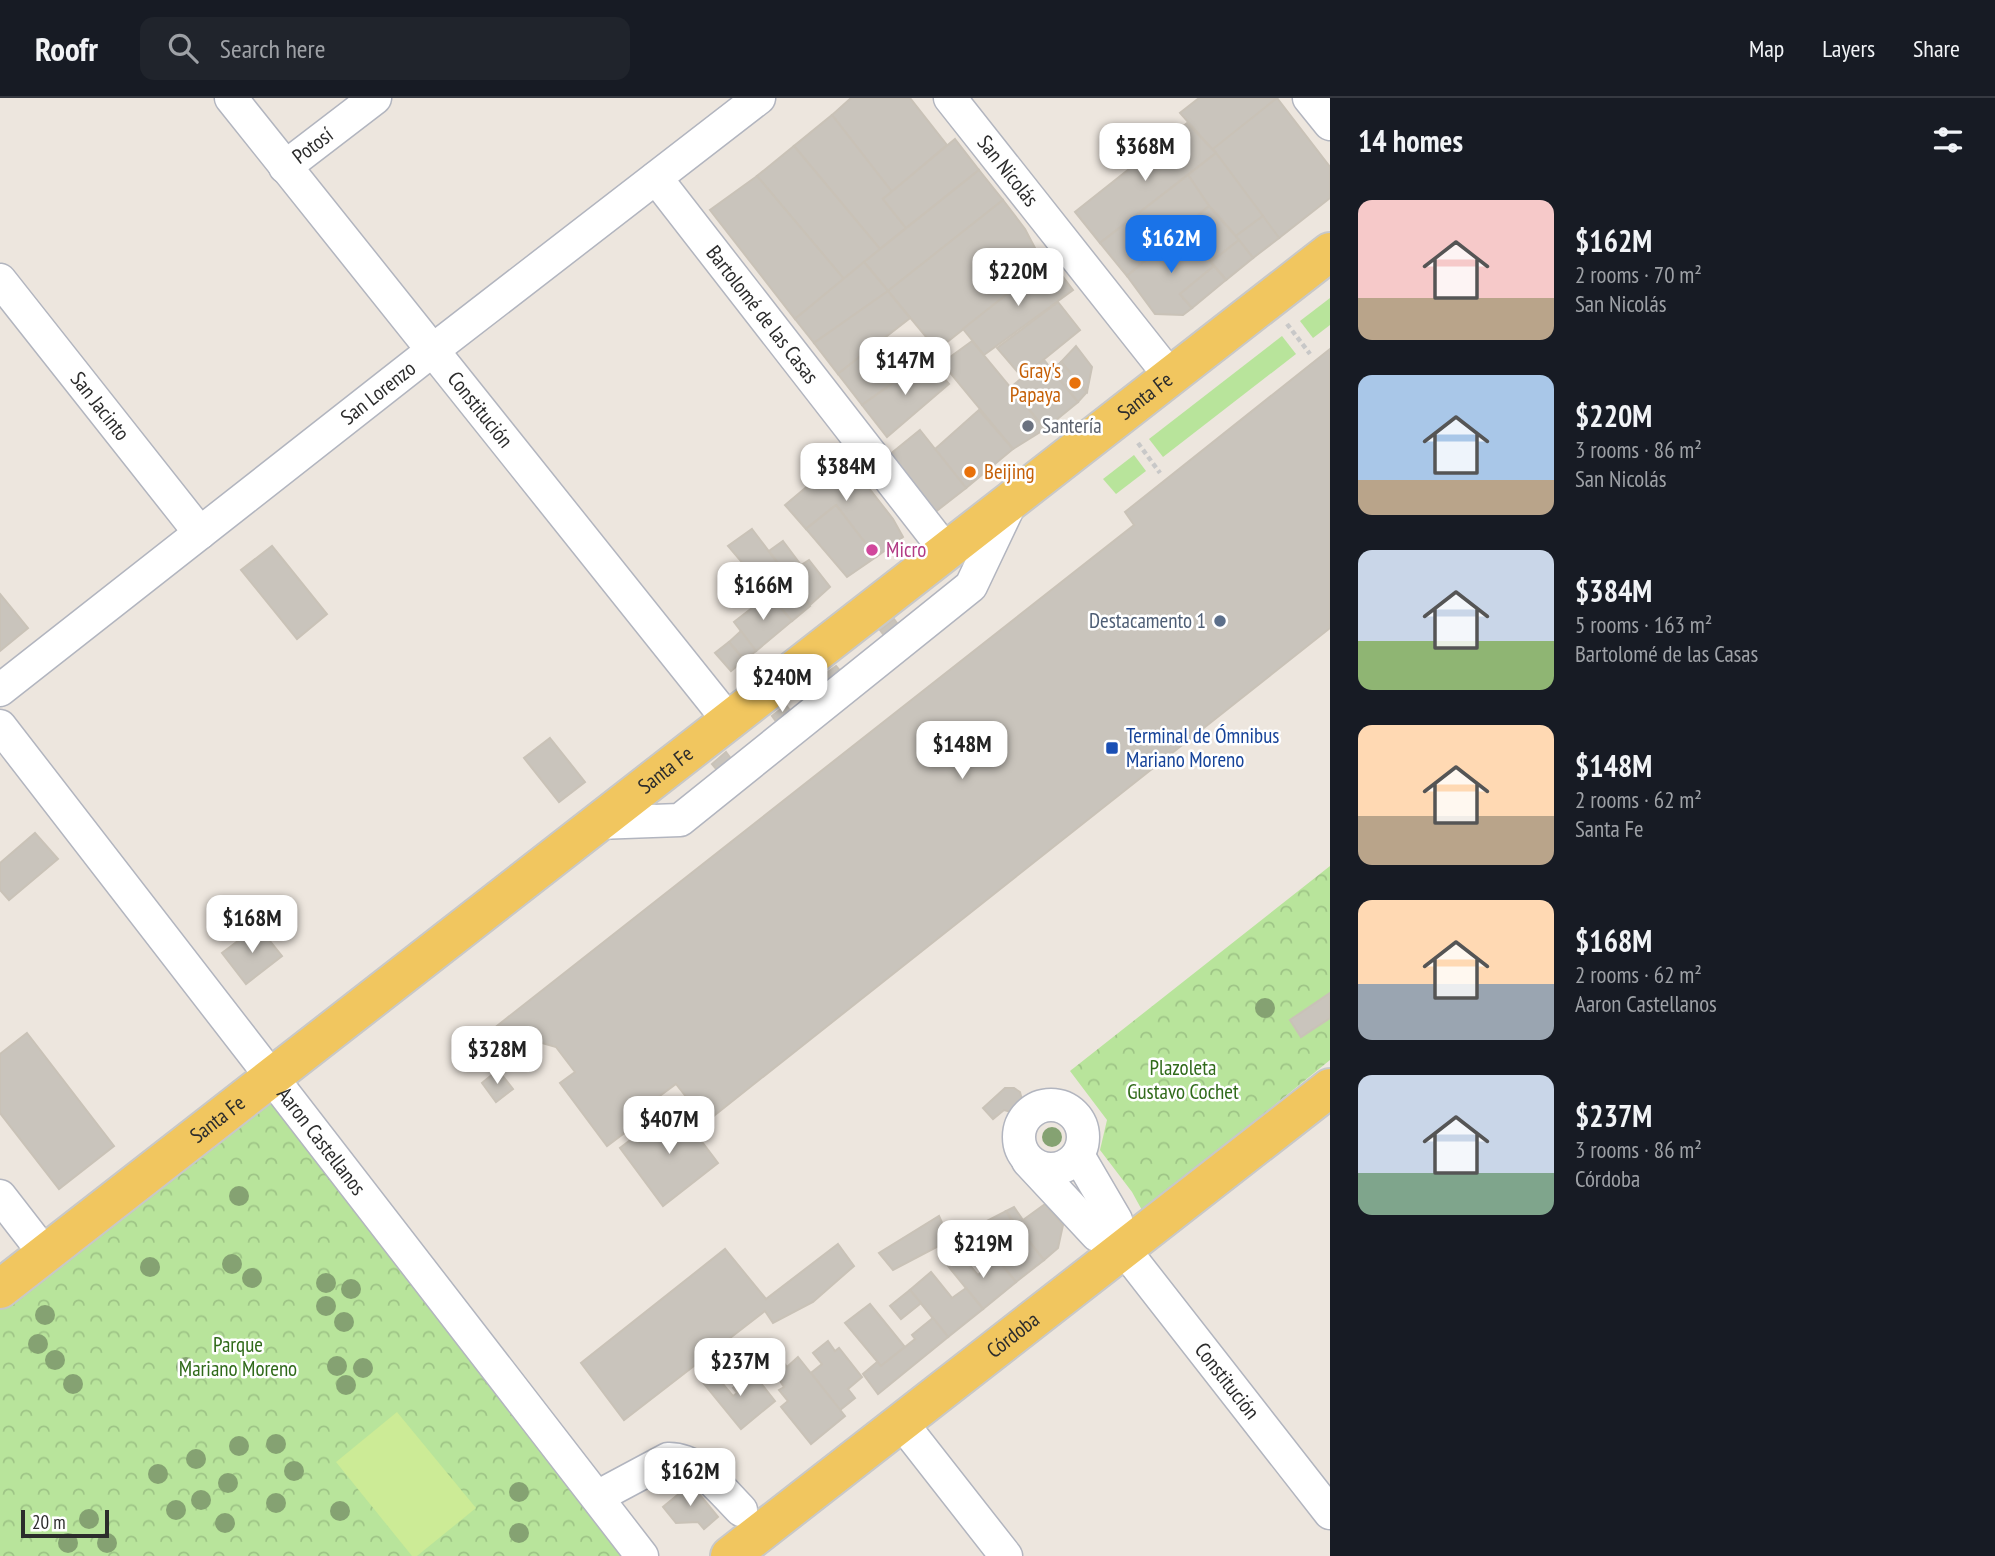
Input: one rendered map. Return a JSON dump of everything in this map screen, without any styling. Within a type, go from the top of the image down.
[{"type":"main road","name":"Santa Fe","points":[[0,1289],[1330,252]]},
{"type":"main road","name":"Córdoba","points":[[730,1556],[1330,1088]]},
{"type":"street","name":"Constitución","points":[[231,98],[729,721]]},
{"type":"street","name":"Potosí","points":[[285,167],[375,98]]},
{"type":"street","name":"San Lorenzo","points":[[0,690],[759,98]]},
{"type":"street","name":"San Nicolás","points":[[950,98],[1171,376]]},
{"type":"street","points":[[1309,98],[1330,124]]},
{"type":"street","name":"Bartolomé de las Casas","points":[[656,178],[946,551]]},
{"type":"street","name":"San Jacinto","points":[[0,280],[200,533]]},
{"type":"street","points":[[597,823],[680,820],[971,586],[1011,501]]},
{"type":"street","name":"Aaron Castellanos","points":[[0,726],[642,1556]]},
{"type":"street","points":[[1028,1161],[1045,1170],[1064,1167],[1078,1155],[1084,1140],[1081,1124],[1072,1111],[1056,1104],[1039,1106],[1026,1116],[1019,1131],[1019,1147],[1028,1161],[1097,1235],[1123,1248]]},
{"type":"street","points":[[1078,1155],[1116,1220],[1123,1248]]},
{"type":"street","points":[[0,1196],[45,1254]]},
{"type":"street","name":"Constitución","points":[[1123,1248],[1330,1513]]},
{"type":"street","points":[[901,1422],[1006,1556]]},
{"type":"street","points":[[597,1497],[668,1459],[680,1459],[694,1465],[741,1510]]},
{"type":"path","points":[[1285,321],[1310,354]]},
{"type":"path","points":[[1135,439],[1160,473]]},
{"type":"green space","points":[[1330,298],[1330,325],[1313,338],[1300,321]]},
{"type":"green space","points":[[1282,336],[1296,354],[1163,457],[1149,439]]},
{"type":"green space","points":[[1134,455],[1146,471],[1116,494],[1103,479]]},
{"type":"green space","name":"Plazoleta Gustavo Cochet","points":[[1330,866],[1330,1060],[1143,1212],[1132,1192],[1100,1150],[1107,1120],[1070,1071]]},
{"type":"green space","name":"Parque Mariano Moreno","points":[[273,1077],[642,1556],[0,1556],[0,1289]]},
{"type":"green space","points":[[397,1412],[476,1508],[417,1556],[412,1556],[336,1462]]},
{"type":"building","points":[[851,98],[910,98],[947,145],[892,192],[832,115]]},
{"type":"building","points":[[1199,98],[1277,98],[1213,150],[1180,113]]},
{"type":"building","points":[[1277,98],[1330,167],[1330,198],[1279,238],[1213,149]]},
{"type":"building","points":[[832,115],[892,192],[883,199],[906,228],[880,249],[794,146]]},
{"type":"building","points":[[1187,123],[1216,153],[1100,243],[1075,212]]},
{"type":"building","points":[[955,139],[979,170],[906,228],[883,199]]},
{"type":"building","points":[[794,146],[880,249],[844,279],[757,176]]},
{"type":"building","points":[[1216,153],[1263,216],[1236,236],[1209,206],[1188,175]]},
{"type":"building","points":[[979,170],[1003,200],[888,291],[864,262]]},
{"type":"building","points":[[1188,175],[1209,206],[1127,276],[1100,243]]},
{"type":"building","points":[[757,176],[844,279],[795,319],[710,210]]},
{"type":"building","points":[[1003,200],[1025,229],[1044,265],[937,350],[888,291]]},
{"type":"building","points":[[1209,206],[1239,240],[1211,262],[1183,229]]},
{"type":"building","points":[[1263,216],[1279,238],[1253,258],[1236,236]]},
{"type":"building","points":[[1183,229],[1214,266],[1180,294],[1192,308],[1183,315],[1155,314],[1127,276]]},
{"type":"building","points":[[1239,240],[1253,258],[1226,280],[1211,262]]},
{"type":"building","points":[[1050,260],[1073,290],[984,355],[963,329]]},
{"type":"building","points":[[864,262],[888,291],[814,343],[795,319]]},
{"type":"building","points":[[1214,266],[1226,280],[1192,308],[1180,294]]},
{"type":"building","points":[[888,291],[910,318],[838,374],[814,343]]},
{"type":"building","points":[[1058,302],[1080,330],[1022,377],[997,348]]},
{"type":"building","points":[[972,341],[1045,429],[1013,449],[942,363]]},
{"type":"building","points":[[1076,346],[1092,367],[1087,392],[1061,362]]},
{"type":"building","points":[[905,348],[918,365],[862,405],[838,374],[868,350],[880,366]]},
{"type":"building","points":[[1330,349],[1330,628],[706,1122],[676,1084],[638,1112],[643,1119],[607,1146],[560,1083],[575,1072],[556,1047],[493,1029],[1134,525],[1125,512]]},
{"type":"building","points":[[927,359],[949,384],[887,437],[862,405]]},
{"type":"building","points":[[1044,360],[1078,402],[1045,429],[1011,387]]},
{"type":"building","points":[[1061,362],[1087,392],[1078,402],[1052,370]]},
{"type":"building","points":[[979,410],[1013,449],[966,488],[935,449]]},
{"type":"building","points":[[920,430],[966,488],[934,513],[888,456]]},
{"type":"building","points":[[836,446],[893,519],[903,537],[876,557],[836,505],[806,529],[785,505],[816,479],[810,469]]},
{"type":"building","points":[[836,505],[876,557],[847,577],[806,529]]},
{"type":"building","points":[[752,529],[810,606],[792,621],[728,546]]},
{"type":"building","points":[[783,541],[801,565],[809,560],[830,587],[810,605],[769,551]]},
{"type":"building","points":[[272,546],[327,614],[297,639],[241,570]]},
{"type":"building","points":[[0,594],[28,628],[0,651]]},
{"type":"building","points":[[769,595],[792,621],[756,651],[734,622]]},
{"type":"building","points":[[894,619],[900,627],[886,638],[880,630]]},
{"type":"building","points":[[741,631],[756,651],[744,660],[729,642]]},
{"type":"building","points":[[729,642],[744,660],[731,671],[715,653]]},
{"type":"building","points":[[836,666],[842,673],[827,684],[821,677]]},
{"type":"building","points":[[786,705],[792,713],[778,724],[772,716]]},
{"type":"building","points":[[550,738],[585,782],[559,802],[524,758]]},
{"type":"building","points":[[726,752],[732,760],[718,771],[712,764]]},
{"type":"building","points":[[35,833],[58,859],[9,900],[0,890],[0,863]]},
{"type":"building","points":[[258,926],[282,956],[246,984],[222,953]]},
{"type":"building","points":[[1330,993],[1330,1018],[1301,1037],[1290,1020]]},
{"type":"building","points":[[27,1033],[114,1146],[59,1189],[0,1113],[0,1054]]},
{"type":"building","points":[[498,1070],[513,1089],[496,1102],[482,1083]]},
{"type":"building","points":[[1005,1088],[1014,1088],[1020,1092],[1022,1100],[1019,1108],[1011,1112],[1004,1110],[993,1119],[983,1108]]},
{"type":"building","points":[[675,1106],[718,1163],[663,1206],[620,1148]]},
{"type":"building","points":[[1045,1204],[1063,1225],[1058,1248],[1044,1260],[1006,1211],[1014,1207],[1023,1220]]},
{"type":"building","points":[[1006,1211],[1011,1220],[1002,1227],[1013,1240],[1022,1233],[1044,1260],[1016,1282],[973,1228]]},
{"type":"building","points":[[939,1216],[950,1240],[893,1270],[879,1253]]},
{"type":"building","points":[[838,1244],[854,1266],[813,1302],[773,1323],[765,1311],[624,1420],[581,1363],[725,1249],[766,1299]]},
{"type":"building","points":[[961,1255],[978,1275],[997,1259],[1016,1282],[983,1309],[948,1266]]},
{"type":"building","points":[[931,1272],[952,1298],[966,1288],[983,1309],[948,1337],[910,1290]]},
{"type":"building","points":[[910,1290],[921,1303],[901,1319],[890,1306]]},
{"type":"building","points":[[870,1304],[905,1347],[881,1366],[845,1323]]},
{"type":"building","points":[[933,1318],[948,1337],[878,1394],[863,1374],[877,1362],[881,1366],[915,1339],[912,1335]]},
{"type":"building","points":[[828,1341],[835,1351],[839,1348],[862,1377],[848,1389],[855,1398],[840,1410],[811,1373],[822,1364],[813,1353]]},
{"type":"building","points":[[798,1357],[845,1416],[811,1444],[781,1407],[788,1401],[779,1390],[784,1387],[771,1367],[781,1359],[787,1367]]},
{"type":"building","points":[[711,1370],[733,1396],[737,1393],[733,1388],[752,1372],[775,1401],[741,1429],[700,1379]]},
{"type":"building","points":[[691,1484],[718,1517],[704,1529],[698,1522],[676,1523],[663,1507]]},
{"type":"place","name":"Gray's Papaya","points":[[1075,383]]},
{"type":"place","name":"Santería","points":[[1028,426]]},
{"type":"place","name":"Beijing","points":[[970,472]]},
{"type":"place","name":"Micro","points":[[872,550]]},
{"type":"place","name":"Destacamento 1","points":[[1220,621]]},
{"type":"place","name":"Terminal de Ómnibus Mariano Moreno","points":[[1112,748]]}]
